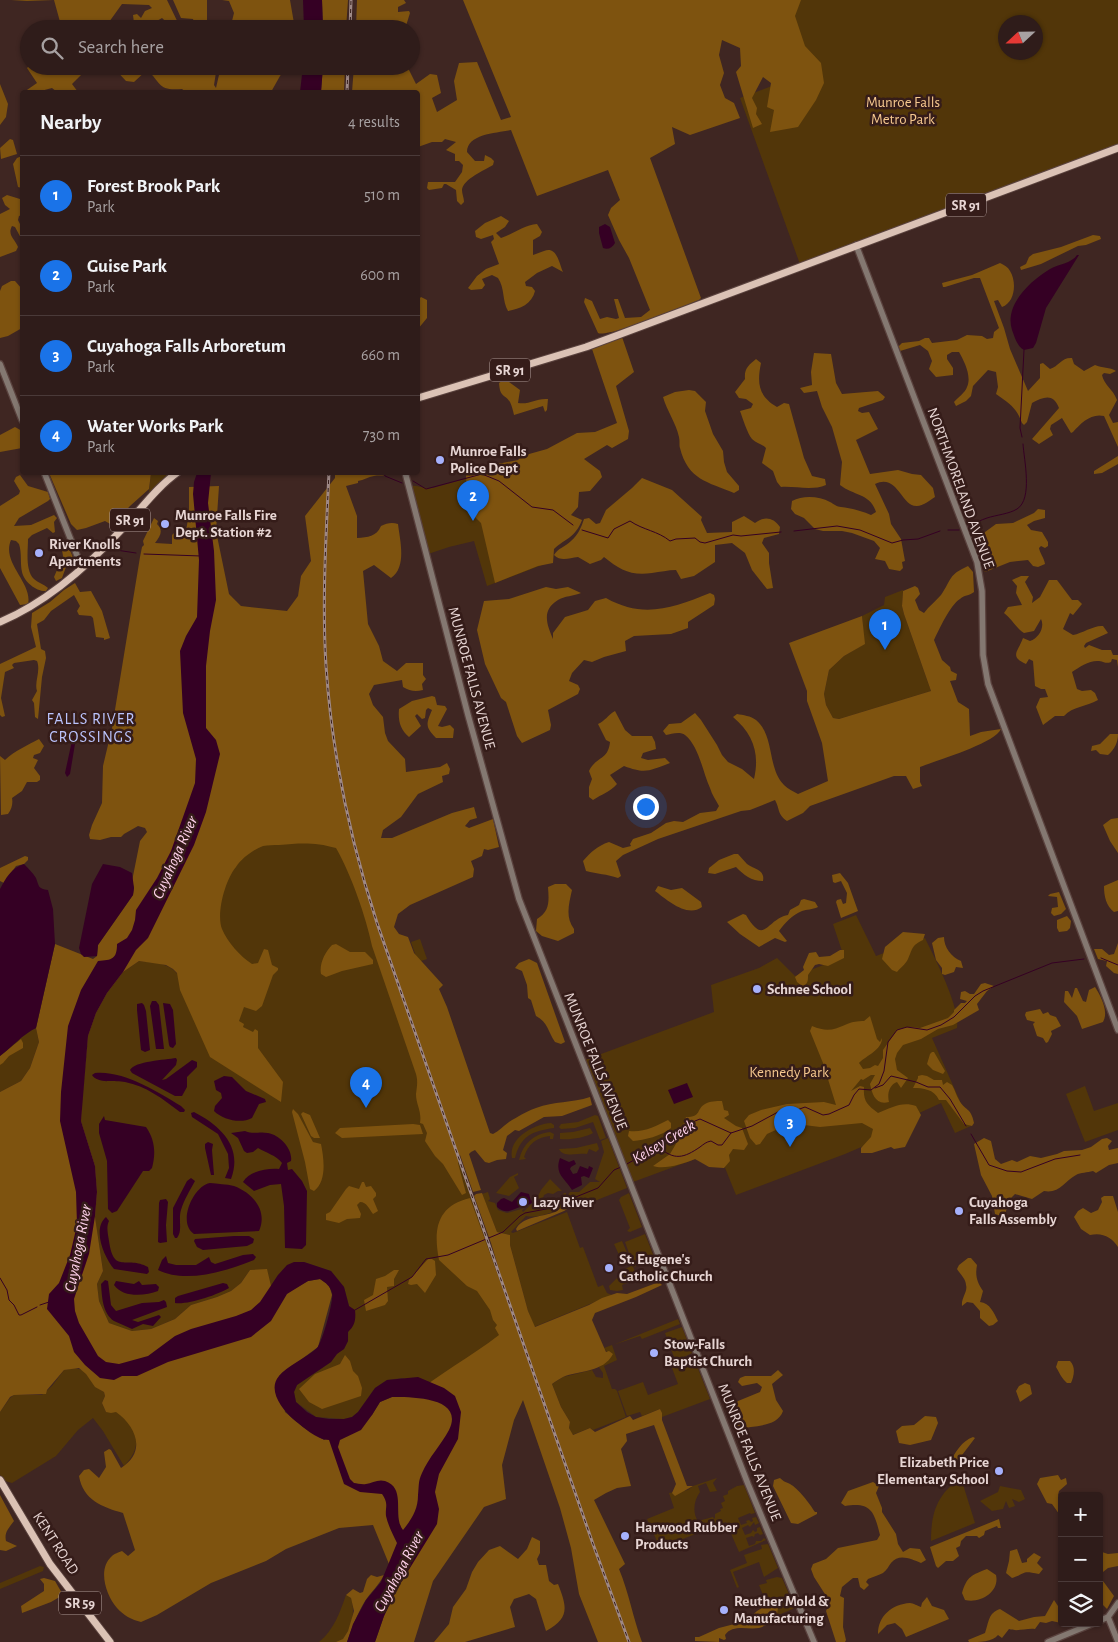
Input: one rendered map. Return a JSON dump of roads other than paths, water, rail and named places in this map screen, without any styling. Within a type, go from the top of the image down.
[{"type":"main road","name":"SR 91","points":[[420,397],[586,347],[1118,148]]},
{"type":"main road","name":"SR 91","points":[[0,622],[41,602],[82,568],[124,528],[155,492],[175,475]]},
{"type":"main road","name":"KENT ROAD","points":[[0,1480],[50,1564],[110,1642]]},
{"type":"street","name":"NORTHMORELAND AVENUE","points":[[856,245],[977,562],[982,590],[983,655],[988,684],[1118,1030]]},
{"type":"street","points":[[0,364],[20,415]]},
{"type":"street","points":[[45,475],[82,568]]},
{"type":"street","name":"MUNROE FALLS AVENUE","points":[[406,475],[468,715],[519,899],[750,1486],[814,1642]]},
{"type":"street","points":[[1103,1619],[1108,1617],[1118,1603]]},
{"type":"street","points":[[1108,1617],[1118,1642]]},
{"type":"street","points":[[1048,1642],[1084,1627]]},
{"type":"water","points":[[303,0],[322,0],[323,20],[304,20]]},
{"type":"water","points":[[302,75],[322,75],[321,90],[300,90]]},
{"type":"water","points":[[605,224],[610,227],[615,243],[608,249],[603,248],[599,233],[599,227]]},
{"type":"water","points":[[1079,255],[1046,308],[1036,343],[1033,348],[1024,350],[1015,339],[1012,330],[1012,312],[1015,303],[1034,280],[1050,269],[1069,262]]},
{"type":"water","name":"Cuyahoga River","points":[[196,475],[211,475],[208,503],[214,551],[216,600],[206,666],[206,728],[216,740],[220,754],[206,812],[194,845],[148,938],[136,950],[123,972],[107,993],[96,1013],[88,1036],[81,1121],[95,1166],[97,1192],[89,1254],[74,1299],[75,1311],[79,1323],[98,1356],[106,1362],[119,1364],[148,1356],[175,1336],[191,1329],[251,1310],[260,1302],[287,1265],[294,1262],[304,1262],[331,1271],[344,1287],[349,1306],[355,1310],[354,1322],[348,1332],[348,1341],[344,1349],[331,1362],[297,1385],[294,1392],[296,1402],[307,1412],[316,1417],[329,1419],[352,1417],[358,1412],[375,1388],[387,1380],[418,1377],[444,1388],[455,1396],[461,1412],[458,1439],[439,1474],[435,1492],[439,1509],[437,1524],[397,1589],[384,1616],[375,1642],[347,1642],[353,1624],[366,1600],[381,1582],[397,1543],[386,1516],[385,1500],[382,1494],[360,1492],[344,1484],[329,1440],[315,1435],[293,1419],[284,1410],[275,1393],[276,1381],[279,1376],[319,1345],[331,1304],[332,1293],[328,1285],[320,1279],[308,1281],[287,1294],[271,1321],[251,1337],[168,1362],[137,1376],[122,1376],[114,1380],[100,1378],[85,1365],[74,1352],[69,1336],[47,1309],[49,1294],[59,1283],[70,1255],[77,1225],[76,1192],[60,1121],[68,1026],[81,990],[98,961],[113,958],[116,953],[117,944],[127,938],[132,930],[136,910],[157,878],[171,851],[195,783],[196,759],[183,713],[180,651],[197,617],[199,560],[193,494]],"holes":[[[392,1397],[423,1399],[443,1405],[450,1411],[452,1419],[449,1430],[422,1473],[419,1481],[416,1509],[403,1530],[400,1524],[396,1490],[385,1481],[364,1484],[354,1483],[350,1479],[338,1447],[340,1440],[361,1430],[380,1402]]]},
{"type":"water","points":[[73,736],[76,736],[76,738],[70,774],[67,777],[65,773]]},
{"type":"water","points":[[24,864],[35,876],[39,887],[48,890],[53,909],[55,944],[36,1028],[0,1056],[0,889],[12,871]]},
{"type":"water","points":[[103,864],[120,867],[132,873],[133,895],[98,945],[97,956],[84,957],[79,948],[92,884]]},
{"type":"water","points":[[152,1001],[156,1001],[159,1005],[164,1049],[156,1049],[150,1006]]},
{"type":"water","points":[[142,1003],[146,1011],[150,1050],[145,1052],[141,1050],[137,1010],[137,1004]]},
{"type":"water","points":[[163,1003],[170,1004],[173,1010],[176,1044],[173,1048],[169,1045]]},
{"type":"water","points":[[176,1058],[176,1065],[162,1080],[192,1060],[197,1062],[197,1067],[187,1077],[187,1087],[182,1096],[175,1096],[132,1073],[130,1070],[144,1063]]},
{"type":"water","points":[[95,1073],[106,1073],[128,1078],[172,1100],[185,1110],[180,1112],[154,1094],[133,1084],[121,1081],[98,1080],[92,1075]]},
{"type":"water","points":[[224,1076],[232,1077],[246,1091],[265,1099],[266,1102],[259,1104],[252,1118],[243,1121],[232,1120],[222,1117],[214,1111],[215,1106],[222,1098],[221,1093],[216,1090],[214,1081]]},
{"type":"water","points":[[687,1083],[693,1097],[674,1104],[668,1090]]},
{"type":"water","points":[[194,1112],[221,1131],[232,1147],[234,1168],[231,1179],[225,1178],[229,1168],[228,1154],[218,1134],[192,1117],[191,1113]]},
{"type":"water","points":[[104,1116],[105,1120],[146,1127],[154,1147],[152,1168],[149,1171],[143,1171],[117,1211],[112,1213],[108,1209],[107,1161],[99,1133],[99,1124]]},
{"type":"water","points":[[245,1131],[273,1134],[288,1147],[291,1161],[287,1163],[288,1170],[292,1169],[302,1181],[307,1191],[306,1245],[302,1249],[285,1248],[284,1206],[281,1184],[270,1185],[254,1191],[243,1182],[249,1175],[259,1171],[279,1169],[282,1163],[274,1156],[258,1148],[253,1152],[247,1153],[244,1151],[238,1138],[231,1133]]},
{"type":"water","points":[[208,1142],[213,1144],[214,1175],[211,1175],[205,1148],[205,1144]]},
{"type":"water","points":[[560,1158],[569,1162],[574,1160],[576,1164],[570,1169],[573,1174],[577,1173],[580,1166],[588,1169],[589,1166],[593,1168],[589,1178],[581,1177],[582,1185],[572,1190],[559,1172]]},
{"type":"water","points":[[191,1178],[195,1181],[182,1206],[180,1232],[177,1238],[175,1238],[173,1234],[173,1208],[187,1181]]},
{"type":"water","points":[[210,1183],[234,1186],[253,1198],[262,1217],[259,1231],[194,1234],[189,1229],[187,1222],[189,1205],[198,1191]]},
{"type":"water","name":"Lazy River","points":[[521,1192],[529,1194],[531,1201],[535,1196],[537,1197],[530,1204],[508,1211],[503,1211],[497,1207],[497,1203],[501,1199],[504,1198],[512,1202]]},
{"type":"water","points":[[166,1199],[168,1202],[167,1242],[160,1243],[158,1242],[159,1203],[160,1200]]},
{"type":"water","points":[[106,1217],[109,1221],[108,1233],[114,1258],[118,1261],[148,1267],[149,1272],[147,1274],[114,1269],[110,1264],[103,1250],[100,1236],[100,1228]]},
{"type":"water","points":[[249,1236],[254,1239],[253,1243],[247,1246],[203,1250],[197,1247],[194,1241],[195,1239]]},
{"type":"water","points":[[253,1254],[256,1257],[254,1260],[219,1272],[181,1276],[158,1270],[166,1256],[168,1263],[196,1265],[209,1257],[211,1262],[215,1264],[243,1255]]},
{"type":"water","points":[[105,1280],[108,1281],[111,1305],[116,1311],[142,1303],[164,1300],[167,1307],[132,1320],[138,1322],[159,1315],[161,1317],[153,1326],[143,1324],[132,1329],[114,1321],[107,1314],[103,1304],[101,1284]]},
{"type":"water","points":[[116,1281],[134,1284],[139,1281],[142,1285],[156,1284],[159,1287],[158,1291],[153,1293],[134,1295],[118,1289],[114,1285]]},
{"type":"water","points":[[223,1283],[227,1284],[229,1288],[217,1294],[202,1299],[175,1303],[175,1298],[178,1296]]},
{"type":"waterway","points":[[1022,437],[1020,428],[1024,350]]},
{"type":"waterway","points":[[969,526],[987,518],[1014,511],[1022,504],[1026,488],[1023,444]]},
{"type":"waterway","points":[[413,481],[426,489],[482,474],[499,481],[532,507],[553,510],[573,525]]},
{"type":"waterway","points":[[384,475],[402,483]]},
{"type":"waterway","points":[[582,530],[608,538],[614,529],[630,521],[670,541],[695,538],[705,543],[733,535],[781,532]]},
{"type":"waterway","points":[[794,531],[837,526],[860,530],[892,543],[918,539],[940,531]]},
{"type":"waterway","points":[[948,530],[959,530]]},
{"type":"waterway","points":[[116,550],[136,553]]},
{"type":"waterway","points":[[144,554],[201,556]]},
{"type":"waterway","name":"Kelsey Creek","points":[[1101,958],[1118,965]]},
{"type":"waterway","name":"Kelsey Creek","points":[[625,1165],[663,1144],[700,1119],[731,1133],[752,1126],[778,1112],[805,1107],[823,1115],[829,1114],[849,1105],[859,1089],[871,1090],[879,1084],[884,1071],[888,1042],[897,1030],[907,1027],[927,1030],[941,1025],[954,1017],[975,996],[983,991],[1052,963],[1084,959]]},
{"type":"waterway","points":[[875,1088],[883,1085],[891,1076],[928,1087],[940,1087],[950,1099],[966,1126]]},
{"type":"waterway","points":[[659,1147],[674,1156],[684,1156],[709,1141],[722,1145],[731,1133]]},
{"type":"waterway","points":[[971,1134],[989,1165],[1007,1171],[1021,1172],[1055,1159],[1080,1155]]},
{"type":"waterway","name":"Kelsey Creek","points":[[355,1310],[412,1277],[426,1259],[448,1255],[503,1232],[525,1213],[546,1209],[598,1188],[614,1170],[621,1167]]},
{"type":"waterway","points":[[0,1278],[7,1290],[9,1300],[19,1315],[37,1307]]},
{"type":"waterway","points":[[40,1305],[49,1302]]},
{"type":"railway","points":[[350,20],[351,0]]},
{"type":"railway","points":[[347,90],[348,75]]},
{"type":"railway","points":[[329,475],[324,594],[326,666],[338,764],[358,860],[377,923],[593,1544],[629,1642]]},
{"type":"place","name":"Munroe Falls Police Dept","points":[[440,460]]},
{"type":"place","name":"Guise Park","points":[[473,521]]},
{"type":"place","name":"Munroe Falls Fire Dept. Station #2","points":[[165,524]]},
{"type":"place","name":"River Knolls Apartments","points":[[39,553]]},
{"type":"place","name":"Forest Brook Park","points":[[885,650]]},
{"type":"place","name":"Schnee School","points":[[757,989]]},
{"type":"place","name":"Water Works Park","points":[[366,1108]]},
{"type":"place","name":"Cuyahoga Falls Arboretum","points":[[790,1147]]},
{"type":"place","name":"Lazy River","points":[[523,1202]]},
{"type":"place","name":"Cuyahoga Falls Assembly","points":[[959,1211]]},
{"type":"place","name":"St. Eugene's Catholic Church","points":[[609,1268]]},
{"type":"place","name":"Stow-Falls Baptist Church","points":[[654,1353]]},
{"type":"place","name":"Elizabeth Price Elementary School","points":[[999,1471]]},
{"type":"place","name":"Harwood Rubber Products","points":[[625,1536]]},
{"type":"place","name":"Reuther Mold & Manufacturing","points":[[724,1610]]},
{"type":"district","name":"FALLS RIVER CROSSINGS","points":[[91,727]]},
{"type":"park label","name":"Munroe Falls Metro Park","points":[[903,110]]},
{"type":"park label","name":"Kennedy Park","points":[[789,1072]]}]
